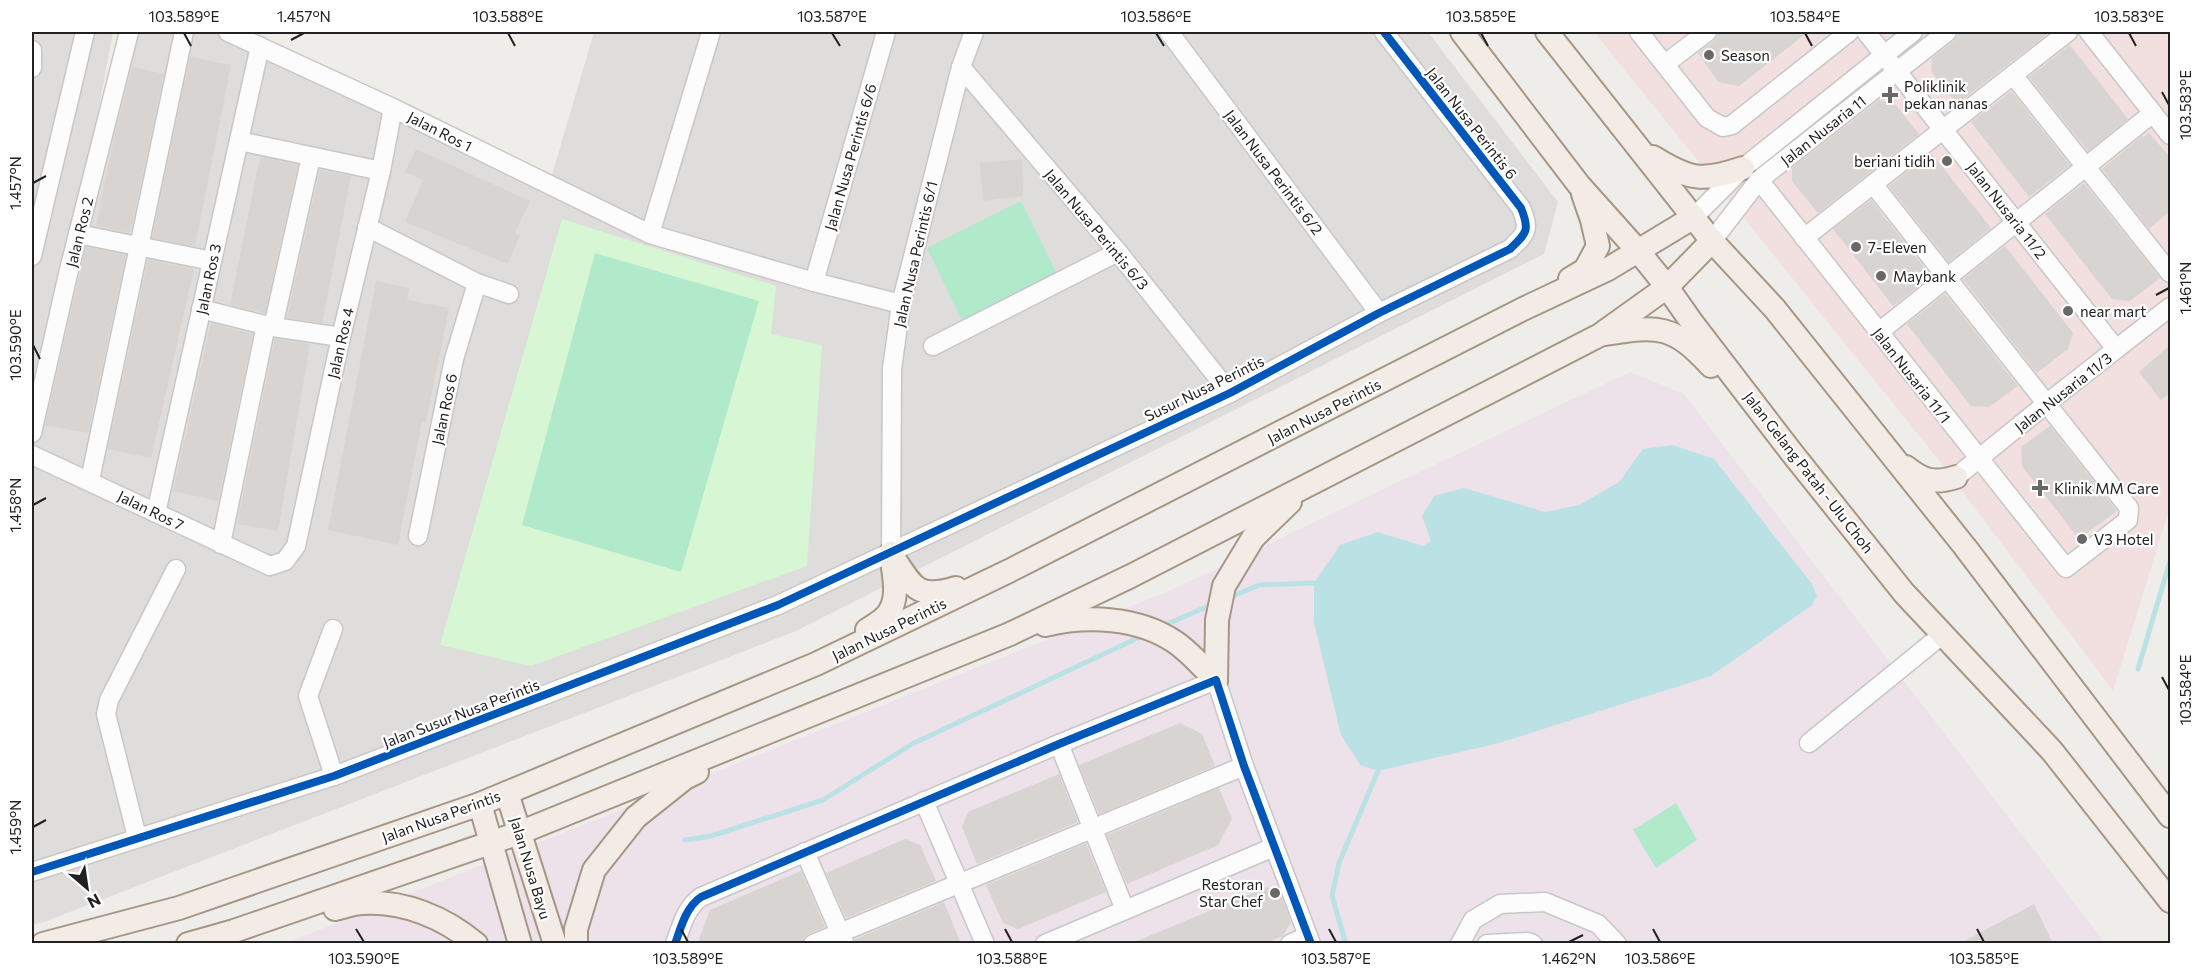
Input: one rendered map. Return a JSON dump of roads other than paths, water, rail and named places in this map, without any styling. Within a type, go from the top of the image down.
[{"type":"main road","name":"Jalan Gelang Patah - Ulu Choh","points":[[1462,32],[1579,185],[1667,287],[1792,453],[1904,593],[2052,751],[2170,901]]},
{"type":"main road","points":[[1547,32],[1712,241],[1775,309],[1965,547],[2170,816]]},
{"type":"main road","points":[[1639,149],[1680,173],[1699,177],[1751,174]]},
{"type":"main road","points":[[1523,309],[1585,270],[1598,246],[1592,220],[1579,185]]},
{"type":"main road","name":"Jalan Nusa Perintis","points":[[43,944],[179,908],[480,804],[816,664],[1009,571],[1523,309],[1608,269],[1694,217]]},
{"type":"main road","points":[[188,944],[234,931],[519,833],[1010,634],[1131,576],[1600,335],[1667,287],[1712,241]]},
{"type":"main road","points":[[1600,335],[1645,328],[1668,332],[1677,337],[1694,348],[1792,453]]},
{"type":"main road","points":[[1883,445],[1908,470],[1926,479],[1940,483],[1956,477]]},
{"type":"main road","points":[[1956,477],[1945,493],[1944,504],[1965,547]]},
{"type":"main road","points":[[1216,680],[1217,620],[1224,586],[1253,537],[1306,486]]},
{"type":"main road","points":[[891,553],[908,580],[917,589],[935,595],[1009,571]]},
{"type":"main road","points":[[816,664],[886,616],[894,602],[895,586],[891,553]]},
{"type":"main road","points":[[1010,634],[1068,620],[1119,621],[1148,629],[1175,642],[1216,680]]},
{"type":"main road","points":[[576,944],[576,929],[594,870],[636,817],[685,778],[787,725]]},
{"type":"main road","name":"Jalan Nusa Bayu","points":[[507,793],[555,944]]},
{"type":"main road","name":"Jalan Nusa Bayu","points":[[480,804],[520,944]]},
{"type":"main road","points":[[234,931],[361,903],[381,904],[427,913],[464,933],[476,944]]},
{"type":"street","points":[[32,256],[85,32]]},
{"type":"street","name":"Jalan Ros 2","points":[[32,433],[78,234],[129,32]]},
{"type":"street","points":[[90,480],[184,32]]},
{"type":"street","name":"Jalan Ros 1","points":[[228,32],[393,108],[650,234],[814,282],[901,304]]},
{"type":"street","points":[[650,234],[711,32]]},
{"type":"street","name":"Jalan Nusa Perintis 6/6","points":[[814,282],[886,32]]},
{"type":"street","name":"Jalan Nusa Perintis 6/1","points":[[891,553],[892,369],[901,304],[961,68],[974,32]]},
{"type":"street","name":"Jalan Nusa Perintis 6/2","points":[[1169,32],[1379,313]]},
{"type":"street","name":"Jalan Nusa Perintis 6","points":[[1384,32],[1521,208],[1527,223],[1524,236]]},
{"type":"street","points":[[1639,32],[1707,118],[1723,127],[1732,125],[1849,32]]},
{"type":"street","points":[[1665,64],[1707,32]]},
{"type":"street","name":"Jalan Nusaria 11/2","points":[[1866,32],[2116,350]]},
{"type":"street","name":"Jalan Nusaria 11","points":[[1712,241],[1751,174],[1884,54],[1913,32]]},
{"type":"street","name":"Jalan Nusaria 11","points":[[1694,217],[1751,174],[1898,72],[1947,32]]},
{"type":"street","points":[[1804,238],[2068,32]]},
{"type":"street","points":[[2090,32],[2170,135]]},
{"type":"street","name":"Jalan Ros 3","points":[[156,513],[260,46]]},
{"type":"street","points":[[32,50],[32,68]]},
{"type":"street","name":"Jalan Nusa Perintis 6/3","points":[[961,68],[1118,252],[1230,393]]},
{"type":"street","points":[[2013,75],[2170,273]]},
{"type":"street","name":"Jalan Ros 4","points":[[270,566],[285,561],[296,546],[341,337],[381,171],[393,108]]},
{"type":"street","points":[[1878,332],[2153,113]]},
{"type":"street","points":[[238,141],[381,171]]},
{"type":"street","points":[[221,544],[269,326],[311,157]]},
{"type":"street","name":"Jalan Nusaria 11/1","points":[[1751,174],[2066,568],[2128,520],[2129,508],[2046,404]]},
{"type":"street","points":[[1873,184],[2046,404]]},
{"type":"street","points":[[367,227],[477,283],[509,294]]},
{"type":"street","points":[[78,234],[212,261]]},
{"type":"street","name":"Susur Nusa Perintis","points":[[891,553],[1230,393],[1379,313],[1510,249],[1524,236]]},
{"type":"street","points":[[933,346],[1118,252]]},
{"type":"street","name":"Jalan Ros 6","points":[[418,536],[454,359],[477,283]]},
{"type":"street","name":"Jalan Nusaria 11/3","points":[[1956,477],[2170,307]]},
{"type":"street","points":[[201,309],[269,326],[341,337]]},
{"type":"street","name":"Jalan Ros 7","points":[[32,455],[90,480],[270,566]]},
{"type":"street","name":"Jalan Susur Nusa Perintis","points":[[32,872],[334,776],[778,605],[891,553]]},
{"type":"street","points":[[137,837],[106,714],[109,700],[176,569]]},
{"type":"street","points":[[333,629],[308,696],[334,776]]},
{"type":"street","points":[[1809,743],[1943,634]]},
{"type":"street","points":[[675,944],[686,914],[693,902],[701,897],[1059,744],[1216,680],[1244,766],[1309,940],[1290,944]]},
{"type":"street","points":[[1059,744],[1125,910]]},
{"type":"street","points":[[813,944],[842,938],[959,884],[1244,766]]},
{"type":"street","points":[[924,801],[985,944]]},
{"type":"street","points":[[1045,944],[1085,936],[1125,910],[1274,847]]},
{"type":"street","points":[[805,852],[842,938]]},
{"type":"street","points":[[1460,944],[1473,920],[1500,904],[1545,902],[1598,924],[1617,944]]},
{"type":"street","points":[[1487,944],[1528,942],[1533,944]]},
{"type":"water","points":[[1672,445],[1714,459],[1812,584],[1817,596],[1811,606],[1711,676],[1499,743],[1378,771],[1360,765],[1341,735],[1314,623],[1314,583],[1340,545],[1378,532],[1423,546],[1431,541],[1422,516],[1434,496],[1464,488],[1545,512],[1579,505],[1619,482],[1643,449]]},
{"type":"waterway","points":[[2138,669],[2170,561]]},
{"type":"waterway","points":[[1229,598],[1259,585],[1314,583]]},
{"type":"waterway","points":[[1163,626],[1215,603]]},
{"type":"waterway","points":[[685,840],[711,836],[823,800],[912,744],[1144,635]]},
{"type":"waterway","points":[[1346,944],[1332,896],[1339,863],[1378,771]]},
{"type":"place","name":"Season","points":[[1709,55]]},
{"type":"place","name":"Poliklinik pekan nanas","points":[[1890,95]]},
{"type":"place","name":"beriani tidih","points":[[1947,161]]},
{"type":"place","name":"7-Eleven","points":[[1856,247]]},
{"type":"place","name":"Maybank","points":[[1881,276]]},
{"type":"place","name":"near mart","points":[[2068,311]]},
{"type":"place","name":"Klinik MM Care","points":[[2040,488]]},
{"type":"place","name":"V3 Hotel","points":[[2082,539]]},
{"type":"place","name":"Restoran Star Chef","points":[[1275,893]]}]
